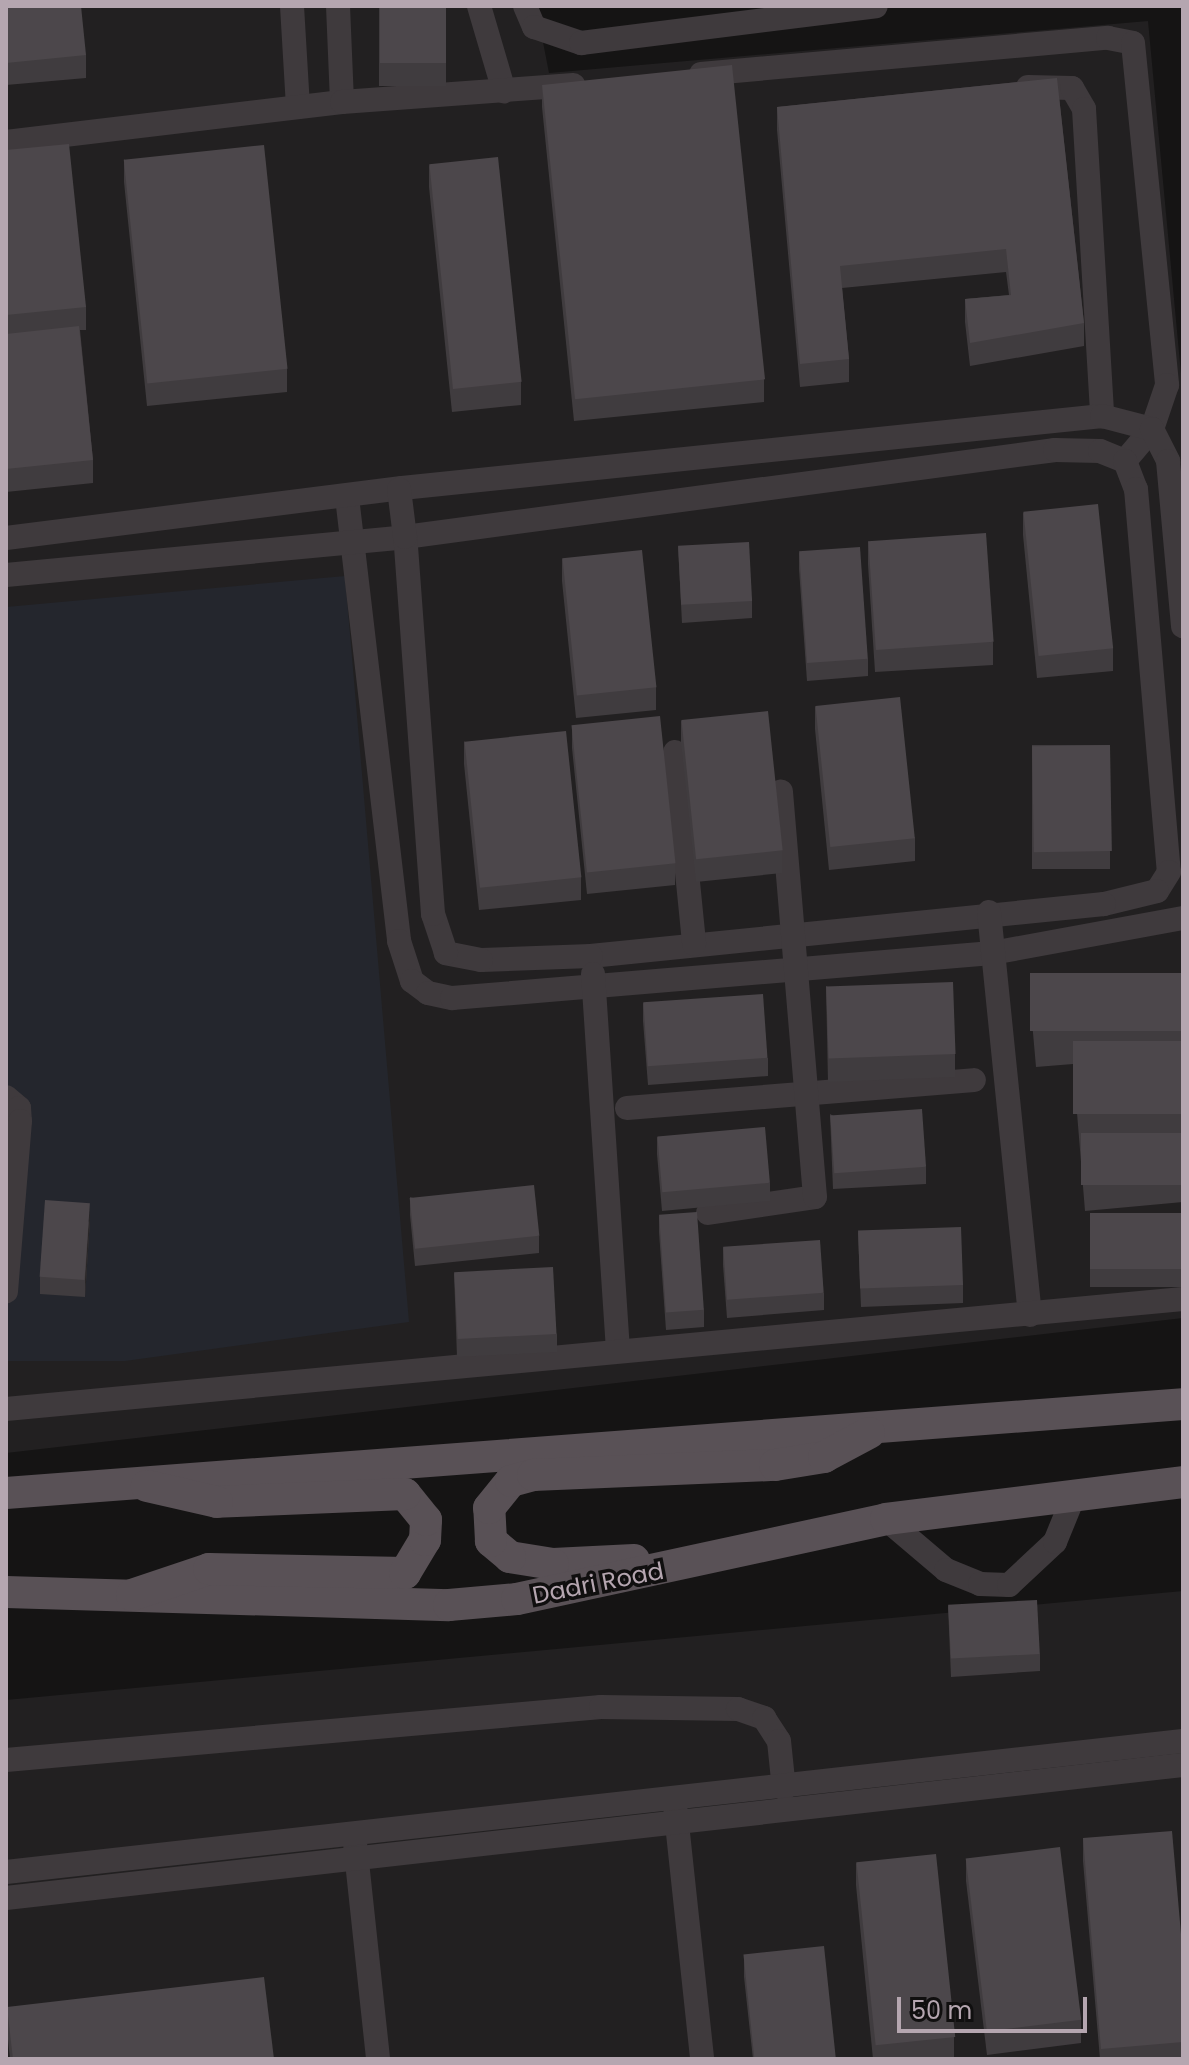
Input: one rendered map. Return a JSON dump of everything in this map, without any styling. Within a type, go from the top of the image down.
[{"type":"main road","points":[[6,1493],[1183,1404]]},
{"type":"main road","points":[[733,1557],[533,1562],[498,1551],[487,1527],[489,1508],[511,1481],[533,1475],[775,1465],[824,1457],[881,1427]]},
{"type":"main road","points":[[124,1599],[209,1569],[405,1573],[425,1540],[426,1520],[405,1494],[217,1502],[133,1481]]},
{"type":"main road","name":"Dadri Road","points":[[6,1592],[124,1599],[449,1605],[733,1557],[886,1519],[1075,1493],[1183,1482]]},
{"type":"street","points":[[292,6],[298,107]]},
{"type":"street","points":[[338,6],[342,102]]},
{"type":"street","points":[[479,6],[504,91]]},
{"type":"street","points":[[525,6],[534,27],[581,43],[876,6]]},
{"type":"street","points":[[679,76],[1108,38],[1133,43],[1167,351],[1167,385],[1152,429],[1125,461]]},
{"type":"street","points":[[6,142],[342,102],[601,83]]},
{"type":"street","points":[[996,90],[1058,85],[1081,96],[1102,416]]},
{"type":"street","points":[[6,538],[399,489],[1102,416],[1152,429],[1168,461],[1183,626]]},
{"type":"street","points":[[6,575],[405,537],[1055,450],[1100,451],[1125,461],[1136,489],[1169,852],[1161,884],[1137,900],[989,912],[591,956],[481,960],[446,953],[405,965]]},
{"type":"street","points":[[399,489],[433,914],[446,953]]},
{"type":"street","points":[[347,497],[405,965],[428,993],[452,998],[992,953],[1183,918]]},
{"type":"street","points":[[675,752],[694,944]]},
{"type":"street","points":[[708,1213],[813,1201],[781,791]]},
{"type":"street","points":[[1161,884],[1183,903]]},
{"type":"street","points":[[989,912],[1030,1315]]},
{"type":"street","points":[[591,956],[618,1350]]},
{"type":"street","points":[[627,1108],[974,1080]]},
{"type":"street","points":[[6,1097],[19,1108],[20,1121],[6,1291]]},
{"type":"street","points":[[6,1409],[1183,1299]]},
{"type":"street","points":[[886,1519],[946,1570],[980,1584],[1009,1585],[1055,1542],[1075,1493]]},
{"type":"street","points":[[6,1760],[601,1707],[738,1709],[764,1718],[779,1741],[784,1789]]},
{"type":"street","points":[[676,1812],[784,1789],[1183,1741]]},
{"type":"street","points":[[6,1898],[356,1847],[676,1812],[1183,1765]]},
{"type":"street","points":[[676,1812],[702,2059]]},
{"type":"street","points":[[6,1872],[356,1847]]},
{"type":"street","points":[[356,1847],[378,2059]]},
{"type":"shaded area","points":[[6,6],[536,6],[549,73],[1148,21],[1183,395],[1183,1318],[6,1453]]},
{"type":"shaded area","points":[[345,576],[409,1322],[125,1361],[6,1361],[6,607]]},
{"type":"shaded area","points":[[1183,1591],[1183,2059],[6,2059],[6,1700]]},
{"type":"building","points":[[6,6],[81,6],[86,55],[6,63]]},
{"type":"building","points":[[380,6],[446,6],[446,63],[380,63]]},
{"type":"building","points":[[732,65],[765,379],[575,399],[542,85]]},
{"type":"building","points":[[1057,78],[1084,323],[970,343],[965,299],[1011,295],[1006,249],[840,266],[849,359],[800,364],[777,107]]},
{"type":"building","points":[[69,144],[86,307],[6,315],[6,150]]},
{"type":"building","points":[[264,145],[288,369],[147,384],[124,160]]},
{"type":"building","points":[[498,157],[522,382],[453,389],[429,164]]},
{"type":"building","points":[[79,326],[93,460],[6,469],[6,334]]},
{"type":"building","points":[[1098,504],[1113,648],[1039,656],[1023,512]]},
{"type":"building","points":[[986,533],[994,642],[876,650],[868,541]]},
{"type":"building","points":[[749,542],[752,601],[681,605],[678,546]]},
{"type":"building","points":[[860,547],[868,659],[807,663],[799,551]]},
{"type":"building","points":[[642,550],[656,687],[577,696],[562,558]]},
{"type":"building","points":[[900,697],[915,838],[830,847],[815,706]]},
{"type":"building","points":[[768,711],[783,850],[696,859],[681,720]]},
{"type":"building","points":[[660,716],[675,863],[587,872],[571,725]]},
{"type":"building","points":[[566,731],[581,877],[480,888],[465,742]]},
{"type":"building","points":[[1110,745],[1112,851],[1034,852],[1032,746]]},
{"type":"building","points":[[1030,973],[1183,973],[1183,1031],[1030,1031]]},
{"type":"building","points":[[953,982],[956,1054],[829,1058],[826,986]]},
{"type":"building","points":[[763,994],[767,1058],[648,1066],[643,1002]]},
{"type":"building","points":[[1073,1041],[1183,1041],[1183,1114],[1073,1114]]},
{"type":"building","points":[[922,1109],[926,1167],[834,1173],[830,1115]]},
{"type":"building","points":[[765,1127],[770,1183],[662,1192],[657,1136]]},
{"type":"building","points":[[1081,1133],[1183,1133],[1183,1185],[1081,1185]]},
{"type":"building","points":[[534,1185],[539,1236],[415,1249],[410,1198]]},
{"type":"building","points":[[45,1200],[90,1203],[85,1280],[40,1277]]},
{"type":"building","points":[[697,1212],[704,1310],[666,1312],[659,1215]]},
{"type":"building","points":[[1090,1213],[1183,1213],[1183,1269],[1090,1269]]},
{"type":"building","points":[[961,1227],[963,1285],[860,1289],[858,1231]]},
{"type":"building","points":[[820,1240],[824,1293],[727,1300],[723,1247]]},
{"type":"building","points":[[553,1267],[557,1334],[458,1339],[454,1272]]},
{"type":"building","points":[[1037,1600],[1040,1654],[951,1659],[948,1605]]},
{"type":"building","points":[[1172,1831],[1183,1957],[1183,2042],[1101,2049],[1083,1838]]},
{"type":"building","points":[[1060,1847],[1081,2020],[987,2031],[966,1859]]},
{"type":"building","points":[[936,1854],[955,2037],[876,2045],[856,1862]]},
{"type":"building","points":[[824,1946],[836,2059],[754,2059],[743,1954]]},
{"type":"building","points":[[264,1977],[274,2059],[13,2059],[7,2007]]}]
